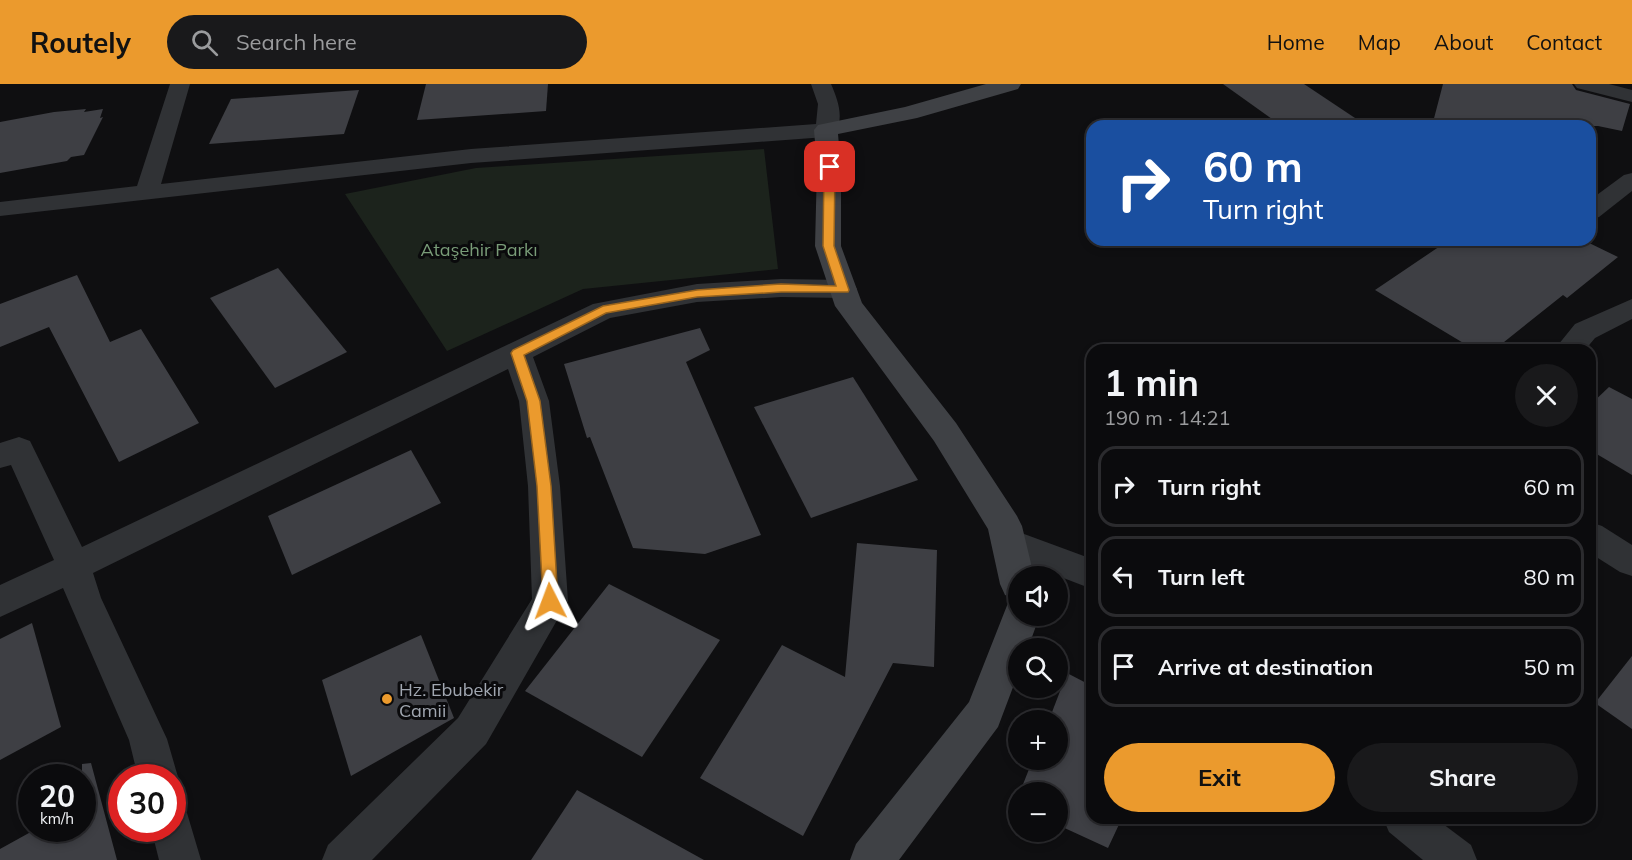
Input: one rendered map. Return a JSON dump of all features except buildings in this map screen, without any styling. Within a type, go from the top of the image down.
[{"type":"street","points":[[147,192],[180,84]]},
{"type":"street","points":[[821,84],[830,104],[826,130],[830,167],[828,246],[849,306],[945,432],[1005,526],[1014,566]]},
{"type":"street","points":[[0,209],[471,156],[756,137],[826,130],[909,113],[1010,84]]},
{"type":"street","points":[[1584,84],[1632,96]]},
{"type":"street","points":[[1596,207],[1632,180]]},
{"type":"street","points":[[0,602],[603,310],[697,293],[781,288],[844,290]]},
{"type":"street","points":[[1573,344],[1585,331],[1632,308]]},
{"type":"street","points":[[346,859],[472,731],[550,601],[544,486],[534,401],[517,353]]},
{"type":"street","points":[[0,456],[19,449],[74,566],[84,598],[148,739],[155,764]]},
{"type":"street","points":[[1596,540],[1632,562]]},
{"type":"street","points":[[1008,542],[1086,572]]},
{"type":"street","points":[[872,860],[984,714],[1017,626]]},
{"type":"street","points":[[1411,824],[1456,860]]},
{"type":"street","points":[[176,842],[180,860]]},
{"type":"green space","name":"Ataşehir Parkı","points":[[764,149],[778,269],[583,289],[447,351],[345,194],[476,168]]},
{"type":"place","name":"Hz. Ebubekir Camii","points":[[387,699]]},
{"type":"route","points":[[550,601],[544,486],[534,401],[517,353],[603,310],[697,293],[781,288],[844,290],[828,246],[830,167]]}]
